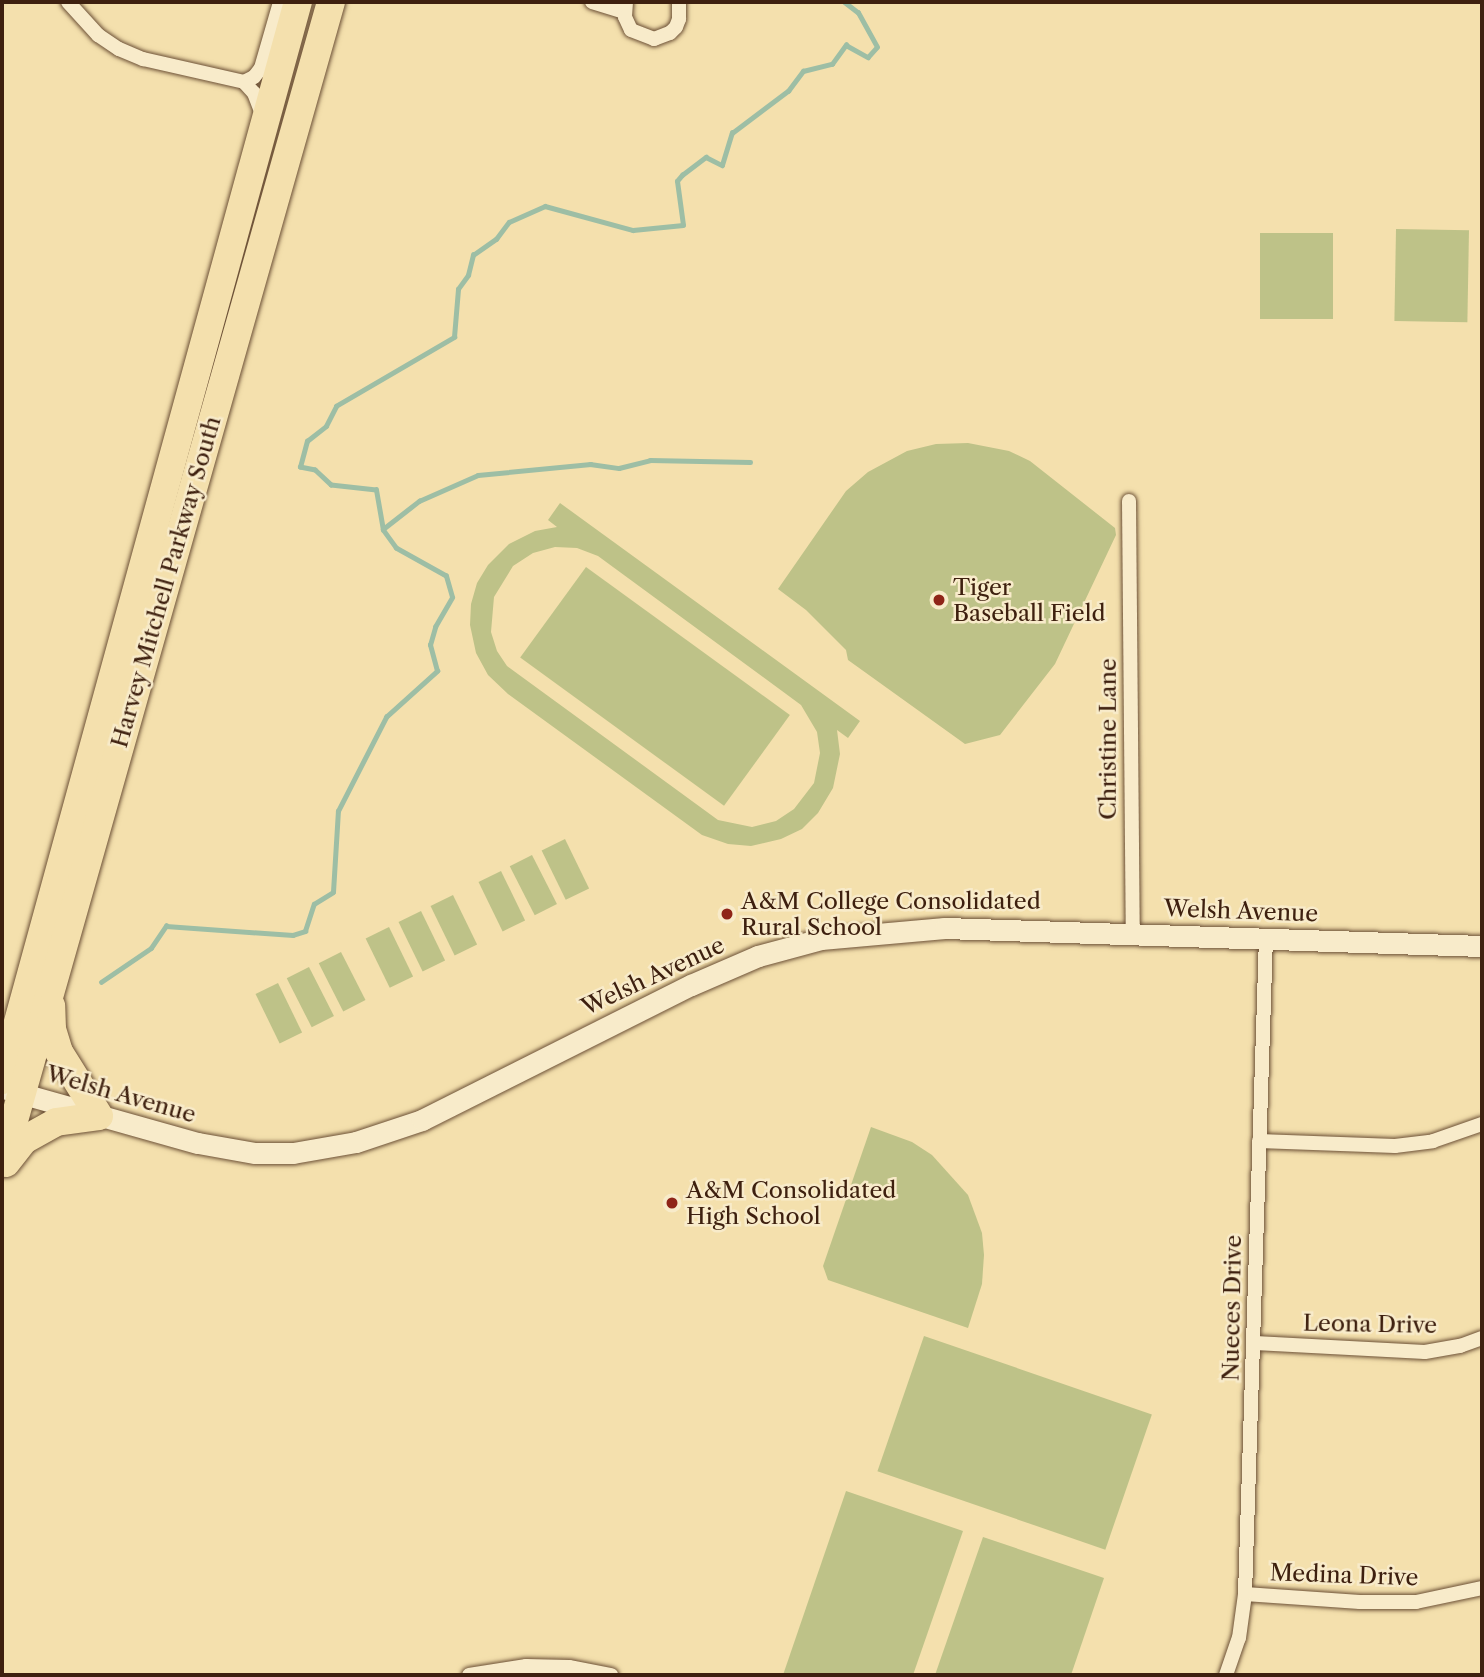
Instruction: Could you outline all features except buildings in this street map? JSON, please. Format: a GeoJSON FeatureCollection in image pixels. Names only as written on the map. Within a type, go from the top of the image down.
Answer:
{"type":"FeatureCollection","features":[{"type":"Feature","properties":{"kind":"highway","name":"Harvey Mitchell Parkway South"},"geometry":{"type":"LineString","coordinates":[[39,989],[298,2]]}},
{"type":"Feature","properties":{"kind":"highway","name":"Harvey Mitchell Parkway South"},"geometry":{"type":"LineString","coordinates":[[2,1166],[8,1087],[331,2]]}},
{"type":"Feature","properties":{"kind":"highway"},"geometry":{"type":"LineString","coordinates":[[2,1014],[39,989],[59,1052],[99,1116],[56,1122],[24,1140],[2,1166]]}},
{"type":"Feature","properties":{"kind":"main road","name":"Welsh Avenue"},"geometry":{"type":"LineString","coordinates":[[8,1087],[198,1143],[255,1153],[293,1153],[334,1147],[422,1120],[691,985],[758,956],[799,944],[856,934],[945,928],[1482,946]]}},
{"type":"Feature","properties":{"kind":"street"},"geometry":{"type":"LineString","coordinates":[[68,2],[98,35],[119,49],[143,59],[244,82],[254,93],[265,122]]}},
{"type":"Feature","properties":{"kind":"street"},"geometry":{"type":"LineString","coordinates":[[244,82],[254,77],[261,68],[280,2]]}},
{"type":"Feature","properties":{"kind":"street"},"geometry":{"type":"LineString","coordinates":[[592,2],[625,7],[631,30],[654,39],[670,33],[676,27],[679,2]]}},
{"type":"Feature","properties":{"kind":"street","name":"Christine Lane"},"geometry":{"type":"LineString","coordinates":[[1129,501],[1133,934]]}},
{"type":"Feature","properties":{"kind":"street","name":"Nueces Drive"},"geometry":{"type":"LineString","coordinates":[[1226,1675],[1239,1638],[1245,1594],[1266,938]]}},
{"type":"Feature","properties":{"kind":"street"},"geometry":{"type":"LineString","coordinates":[[1259,1141],[1395,1146],[1433,1141],[1482,1124]]}},
{"type":"Feature","properties":{"kind":"street","name":"Leona Drive"},"geometry":{"type":"LineString","coordinates":[[1255,1343],[1425,1352],[1460,1346],[1482,1338]]}},
{"type":"Feature","properties":{"kind":"street","name":"Medina Drive"},"geometry":{"type":"LineString","coordinates":[[1245,1594],[1416,1602],[1482,1588]]}},
{"type":"Feature","properties":{"kind":"street"},"geometry":{"type":"LineString","coordinates":[[469,1675],[526,1666],[569,1667],[611,1675]]}},
{"type":"Feature","properties":{"kind":"green space"},"geometry":{"type":"Polygon","coordinates":[[[1396,229],[1469,230],[1467,322],[1394,321],[1396,229]]]}},
{"type":"Feature","properties":{"kind":"green space"},"geometry":{"type":"Polygon","coordinates":[[[1260,233],[1333,233],[1333,319],[1260,319],[1260,233]]]}},
{"type":"Feature","properties":{"kind":"green space","name":"Tiger Baseball Field"},"geometry":{"type":"Polygon","coordinates":[[[968,443],[1009,451],[1030,461],[1115,528],[1116,535],[1055,664],[1000,735],[965,744],[848,660],[846,650],[806,610],[778,589],[846,491],[868,472],[907,451],[936,444],[968,443]]]}},
{"type":"Feature","properties":{"kind":"green space"},"geometry":{"type":"Polygon","coordinates":[[[560,503],[860,721],[848,738],[837,730],[840,754],[833,788],[818,813],[802,829],[781,839],[751,846],[728,844],[702,835],[508,694],[488,675],[476,653],[470,625],[471,604],[477,583],[488,565],[509,544],[535,531],[557,527],[548,520],[560,503]],[[555,547],[533,553],[513,566],[494,597],[491,632],[497,651],[507,666],[718,820],[752,827],[776,821],[794,809],[814,783],[820,753],[817,732],[801,705],[598,556],[577,548],[555,547]]]}},
{"type":"Feature","properties":{"kind":"green space"},"geometry":{"type":"Polygon","coordinates":[[[586,567],[790,715],[724,806],[520,658],[586,567]]]}},
{"type":"Feature","properties":{"kind":"green space"},"geometry":{"type":"Polygon","coordinates":[[[565,839],[589,888],[566,900],[542,850],[565,839]]]}},
{"type":"Feature","properties":{"kind":"green space"},"geometry":{"type":"Polygon","coordinates":[[[532,855],[557,904],[535,915],[510,866],[532,855]]]}},
{"type":"Feature","properties":{"kind":"green space"},"geometry":{"type":"Polygon","coordinates":[[[501,871],[525,920],[503,931],[479,882],[501,871]]]}},
{"type":"Feature","properties":{"kind":"green space"},"geometry":{"type":"Polygon","coordinates":[[[453,895],[477,944],[455,955],[431,906],[453,895]]]}},
{"type":"Feature","properties":{"kind":"green space"},"geometry":{"type":"Polygon","coordinates":[[[421,911],[445,960],[423,971],[399,922],[421,911]]]}},
{"type":"Feature","properties":{"kind":"green space"},"geometry":{"type":"Polygon","coordinates":[[[389,927],[413,976],[390,988],[366,938],[389,927]]]}},
{"type":"Feature","properties":{"kind":"green space"},"geometry":{"type":"Polygon","coordinates":[[[341,952],[366,1000],[343,1011],[319,963],[341,952]]]}},
{"type":"Feature","properties":{"kind":"green space"},"geometry":{"type":"Polygon","coordinates":[[[309,967],[334,1016],[312,1027],[287,978],[309,967]]]}},
{"type":"Feature","properties":{"kind":"green space"},"geometry":{"type":"Polygon","coordinates":[[[278,983],[302,1032],[280,1043],[256,994],[278,983]]]}},
{"type":"Feature","properties":{"kind":"green space"},"geometry":{"type":"Polygon","coordinates":[[[871,1127],[912,1142],[932,1155],[968,1195],[982,1233],[984,1255],[982,1284],[968,1328],[828,1280],[823,1266],[871,1127]]]}},
{"type":"Feature","properties":{"kind":"green space"},"geometry":{"type":"Polygon","coordinates":[[[924,1336],[1152,1414],[1105,1550],[877,1471],[924,1336]]]}},
{"type":"Feature","properties":{"kind":"green space"},"geometry":{"type":"Polygon","coordinates":[[[846,1491],[963,1531],[913,1675],[783,1675],[846,1491]]]}},
{"type":"Feature","properties":{"kind":"green space"},"geometry":{"type":"Polygon","coordinates":[[[983,1537],[1104,1578],[1071,1675],[935,1675],[983,1537]]]}},
{"type":"Feature","properties":{"kind":"waterway"},"geometry":{"type":"LineString","coordinates":[[101,982],[151,948],[166,926],[293,935],[305,931],[314,904],[333,892],[338,811],[386,717],[437,671],[430,645],[435,627],[452,597],[446,576],[396,548],[383,530],[376,490],[331,485],[315,470],[300,467],[307,441],[326,426],[336,406],[454,337],[458,289],[468,275],[473,255],[496,239],[509,222],[545,206],[633,230],[683,225],[677,181],[682,175],[706,157],[722,165],[732,133],[788,91],[803,71],[832,64],[846,45],[868,57],[877,47],[858,13],[844,2]]}},
{"type":"Feature","properties":{"kind":"waterway"},"geometry":{"type":"LineString","coordinates":[[383,529],[419,501],[478,475],[590,464],[619,468],[650,460],[750,462]]}},
{"type":"Feature","properties":{"kind":"place","name":"Tiger Baseball Field"},"geometry":{"type":"Point","coordinates":[939,600]}},
{"type":"Feature","properties":{"kind":"place","name":"A&M College Consolidated Rural School"},"geometry":{"type":"Point","coordinates":[727,914]}},
{"type":"Feature","properties":{"kind":"place","name":"A&M Consolidated High School"},"geometry":{"type":"Point","coordinates":[672,1203]}}]}
